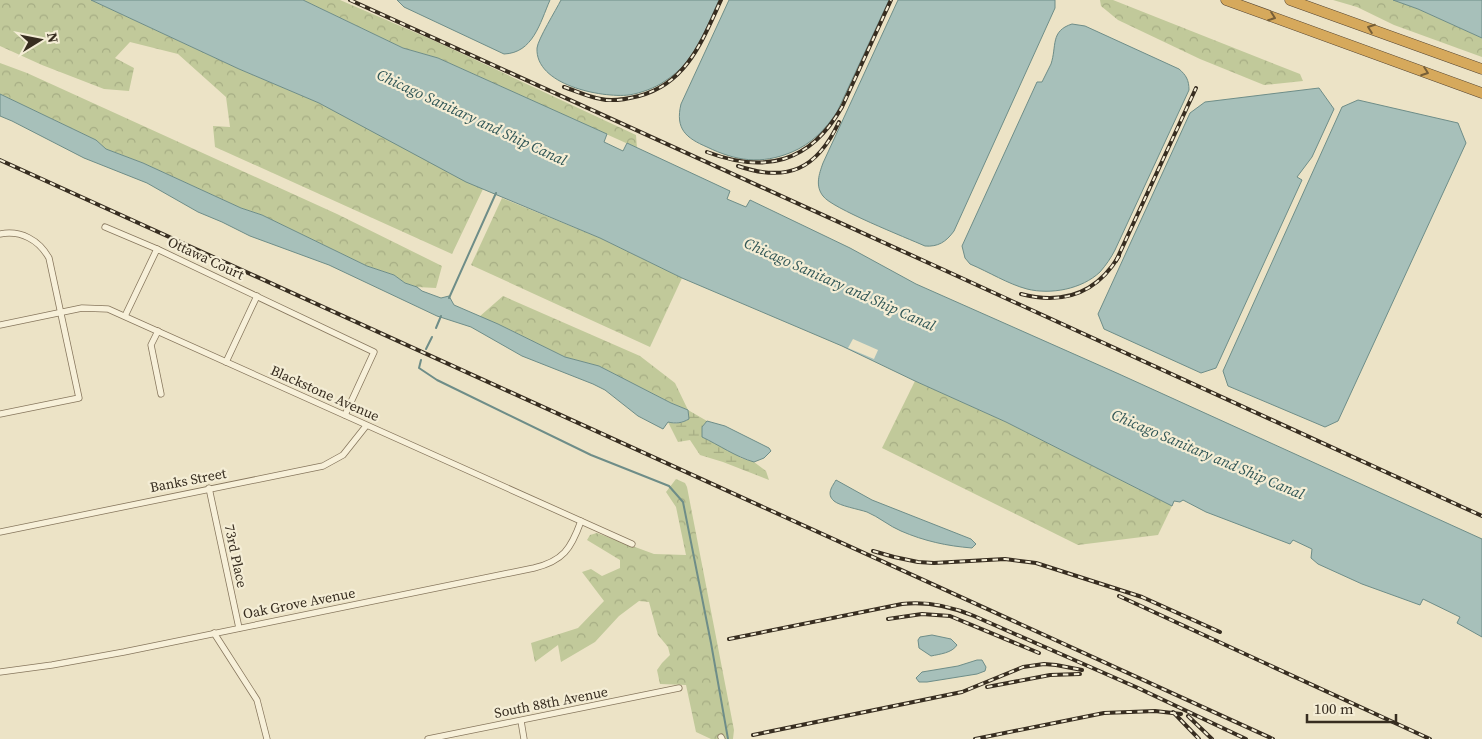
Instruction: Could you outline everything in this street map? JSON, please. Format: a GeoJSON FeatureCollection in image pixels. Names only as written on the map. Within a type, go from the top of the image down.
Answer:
{"type":"FeatureCollection","features":[{"type":"Feature","properties":{"kind":"highway"},"geometry":{"type":"LineString","coordinates":[[1226,0],[1482,92]]}},
{"type":"Feature","properties":{"kind":"highway"},"geometry":{"type":"LineString","coordinates":[[1290,0],[1482,69]]}},
{"type":"Feature","properties":{"kind":"street"},"geometry":{"type":"LineString","coordinates":[[105,227],[157,249]]}},
{"type":"Feature","properties":{"kind":"street"},"geometry":{"type":"LineString","coordinates":[[0,234],[26,236],[41,246],[51,264],[79,398],[0,414]]}},
{"type":"Feature","properties":{"kind":"street","name":"Ottawa Court"},"geometry":{"type":"LineString","coordinates":[[125,316],[157,249],[374,352],[345,415]]}},
{"type":"Feature","properties":{"kind":"street"},"geometry":{"type":"LineString","coordinates":[[226,362],[257,296]]}},
{"type":"Feature","properties":{"kind":"street","name":"Blackstone Avenue"},"geometry":{"type":"LineString","coordinates":[[0,325],[82,308],[100,307],[108,309],[632,544]]}},
{"type":"Feature","properties":{"kind":"street"},"geometry":{"type":"LineString","coordinates":[[158,331],[151,345],[161,394]]}},
{"type":"Feature","properties":{"kind":"street","name":"Banks Street"},"geometry":{"type":"LineString","coordinates":[[0,532],[323,466],[343,455],[366,426]]}},
{"type":"Feature","properties":{"kind":"street","name":"73rd Place"},"geometry":{"type":"LineString","coordinates":[[209,488],[238,628]]}},
{"type":"Feature","properties":{"kind":"street","name":"Oak Grove Avenue"},"geometry":{"type":"LineString","coordinates":[[0,672],[52,665],[540,567],[557,559],[569,548],[580,521]]}},
{"type":"Feature","properties":{"kind":"street"},"geometry":{"type":"LineString","coordinates":[[214,633],[257,700],[267,739]]}},
{"type":"Feature","properties":{"kind":"street","name":"South 88th Avenue"},"geometry":{"type":"LineString","coordinates":[[428,739],[679,688]]}},
{"type":"Feature","properties":{"kind":"street"},"geometry":{"type":"LineString","coordinates":[[521,721],[524,739]]}},
{"type":"Feature","properties":{"kind":"green space"},"geometry":{"type":"Polygon","coordinates":[[[0,0],[91,0],[239,69],[319,103],[483,189],[452,254],[215,147],[213,126],[230,127],[226,97],[178,54],[130,42],[115,58],[134,68],[129,91],[104,89],[42,65],[0,46],[0,0]]]}},
{"type":"Feature","properties":{"kind":"green space"},"geometry":{"type":"Polygon","coordinates":[[[303,0],[340,0],[435,41],[636,135],[637,148],[438,58],[403,48],[303,0]]]}},
{"type":"Feature","properties":{"kind":"green space"},"geometry":{"type":"Polygon","coordinates":[[[1100,0],[1113,0],[1300,74],[1303,81],[1264,85],[1200,59],[1118,20],[1101,6],[1100,0]]]}},
{"type":"Feature","properties":{"kind":"green space"},"geometry":{"type":"Polygon","coordinates":[[[1333,0],[1393,0],[1418,9],[1482,38],[1482,57],[1394,25],[1357,7],[1333,0]]]}},
{"type":"Feature","properties":{"kind":"green space"},"geometry":{"type":"Polygon","coordinates":[[[0,63],[27,73],[337,214],[442,266],[436,288],[417,287],[405,283],[394,275],[367,266],[262,215],[241,208],[143,163],[106,149],[96,140],[0,94],[0,63]]]}},
{"type":"Feature","properties":{"kind":"green space"},"geometry":{"type":"Polygon","coordinates":[[[502,198],[600,238],[682,278],[650,347],[471,265],[502,198]]]}},
{"type":"Feature","properties":{"kind":"green space"},"geometry":{"type":"Polygon","coordinates":[[[503,296],[640,356],[675,383],[688,410],[599,366],[565,357],[498,324],[479,317],[503,296]]]}},
{"type":"Feature","properties":{"kind":"green space"},"geometry":{"type":"Polygon","coordinates":[[[915,381],[1006,422],[1172,506],[1158,535],[1078,545],[882,448],[915,381]]]}},
{"type":"Feature","properties":{"kind":"green space"},"geometry":{"type":"Polygon","coordinates":[[[688,410],[707,421],[702,427],[702,437],[741,458],[754,462],[766,471],[769,480],[700,455],[690,440],[678,442],[668,422],[679,423],[689,419],[688,410]]]}},
{"type":"Feature","properties":{"kind":"green space"},"geometry":{"type":"Polygon","coordinates":[[[676,479],[685,483],[687,487],[734,730],[733,739],[711,739],[696,732],[686,685],[660,684],[657,670],[670,655],[668,647],[658,635],[649,602],[639,601],[619,616],[595,642],[561,662],[558,645],[535,662],[531,643],[578,628],[604,601],[582,572],[591,569],[602,576],[620,568],[620,560],[587,540],[590,535],[597,533],[654,554],[686,555],[676,507],[666,492],[676,479]]]}},
{"type":"Feature","properties":{"kind":"water","name":"Chicago Sanitary and Ship Canal"},"geometry":{"type":"Polygon","coordinates":[[[91,0],[303,0],[403,48],[438,58],[607,134],[604,142],[623,151],[627,143],[730,191],[727,199],[746,207],[750,200],[850,248],[916,284],[1482,539],[1482,637],[1457,623],[1460,617],[1423,599],[1420,605],[1362,584],[1318,564],[1311,558],[1312,549],[1293,540],[1290,544],[1206,512],[1183,500],[1180,502],[1174,501],[1172,506],[1006,422],[842,346],[682,278],[600,238],[466,182],[319,103],[239,69],[91,0]]]}},
{"type":"Feature","properties":{"kind":"water"},"geometry":{"type":"Polygon","coordinates":[[[397,0],[550,0],[539,27],[529,43],[514,52],[504,54],[404,7],[397,0]]]}},
{"type":"Feature","properties":{"kind":"water"},"geometry":{"type":"Polygon","coordinates":[[[561,0],[719,0],[698,45],[676,73],[661,84],[648,90],[629,95],[617,95],[587,91],[558,80],[539,61],[538,44],[561,0]]]}},
{"type":"Feature","properties":{"kind":"water"},"geometry":{"type":"Polygon","coordinates":[[[729,0],[889,0],[837,112],[817,136],[792,152],[770,159],[759,160],[728,156],[693,140],[684,132],[681,126],[681,104],[729,0]]]}},
{"type":"Feature","properties":{"kind":"water"},"geometry":{"type":"Polygon","coordinates":[[[898,0],[1055,0],[1055,8],[954,231],[945,241],[934,246],[925,246],[840,208],[823,196],[818,184],[823,163],[898,0]]]}},
{"type":"Feature","properties":{"kind":"water"},"geometry":{"type":"Polygon","coordinates":[[[1393,0],[1482,0],[1482,38],[1418,9],[1393,0]]]}},
{"type":"Feature","properties":{"kind":"water"},"geometry":{"type":"Polygon","coordinates":[[[1072,24],[1085,26],[1179,69],[1187,78],[1189,90],[1115,250],[1104,267],[1093,278],[1084,283],[1056,291],[1036,291],[1013,284],[970,264],[965,258],[962,246],[1037,82],[1042,82],[1051,64],[1057,35],[1065,27],[1072,24]]]}},
{"type":"Feature","properties":{"kind":"water"},"geometry":{"type":"Polygon","coordinates":[[[1319,88],[1334,109],[1312,157],[1297,177],[1302,180],[1216,368],[1201,373],[1104,329],[1098,314],[1190,113],[1205,102],[1319,88]]]}},
{"type":"Feature","properties":{"kind":"water"},"geometry":{"type":"Polygon","coordinates":[[[0,94],[96,140],[106,149],[143,163],[241,208],[262,215],[367,266],[394,275],[422,291],[441,298],[449,296],[454,305],[565,357],[599,366],[688,410],[689,419],[679,423],[668,422],[663,429],[638,416],[605,390],[522,356],[471,327],[437,316],[329,265],[250,236],[198,212],[147,183],[84,158],[0,116],[0,94]]]}},
{"type":"Feature","properties":{"kind":"water"},"geometry":{"type":"Polygon","coordinates":[[[1358,100],[1458,123],[1466,143],[1338,421],[1325,427],[1228,386],[1223,371],[1342,107],[1358,100]]]}},
{"type":"Feature","properties":{"kind":"water"},"geometry":{"type":"Polygon","coordinates":[[[707,421],[725,426],[769,448],[771,451],[764,458],[754,462],[741,457],[702,437],[702,427],[707,421]]]}},
{"type":"Feature","properties":{"kind":"water"},"geometry":{"type":"Polygon","coordinates":[[[836,480],[872,500],[971,539],[976,544],[972,548],[945,544],[910,535],[867,512],[837,503],[830,496],[836,480]]]}},
{"type":"Feature","properties":{"kind":"water"},"geometry":{"type":"Polygon","coordinates":[[[932,635],[951,639],[957,645],[955,648],[942,654],[931,656],[919,648],[918,640],[920,637],[932,635]]]}},
{"type":"Feature","properties":{"kind":"water"},"geometry":{"type":"Polygon","coordinates":[[[982,660],[986,667],[985,671],[927,682],[919,682],[916,678],[922,672],[958,666],[982,660]]]}},
{"type":"Feature","properties":{"kind":"pier"},"geometry":{"type":"Polygon","coordinates":[[[853,339],[878,350],[874,359],[848,348],[853,339]]]}},
{"type":"Feature","properties":{"kind":"waterway"},"geometry":{"type":"LineString","coordinates":[[449,298],[496,193]]}},
{"type":"Feature","properties":{"kind":"waterway"},"geometry":{"type":"LineString","coordinates":[[436,328],[441,316]]}},
{"type":"Feature","properties":{"kind":"waterway"},"geometry":{"type":"LineString","coordinates":[[426,349],[432,337]]}},
{"type":"Feature","properties":{"kind":"waterway"},"geometry":{"type":"LineString","coordinates":[[421,360],[419,368],[437,380],[591,455],[669,486],[683,502],[728,739]]}},
{"type":"Feature","properties":{"kind":"railway"},"geometry":{"type":"LineString","coordinates":[[350,0],[1482,516]]}},
{"type":"Feature","properties":{"kind":"railway"},"geometry":{"type":"LineString","coordinates":[[564,87],[591,97],[606,100],[620,100],[656,90],[681,71],[691,58],[721,0]]}},
{"type":"Feature","properties":{"kind":"railway"},"geometry":{"type":"LineString","coordinates":[[707,152],[728,159],[767,162],[784,159],[801,152],[816,141],[842,107],[891,0]]}},
{"type":"Feature","properties":{"kind":"railway"},"geometry":{"type":"LineString","coordinates":[[1116,261],[1196,88]]}},
{"type":"Feature","properties":{"kind":"railway"},"geometry":{"type":"LineString","coordinates":[[738,166],[772,173],[786,172],[799,168],[811,161],[821,151],[839,122]]}},
{"type":"Feature","properties":{"kind":"railway"},"geometry":{"type":"LineString","coordinates":[[0,160],[1273,739]]}},
{"type":"Feature","properties":{"kind":"railway"},"geometry":{"type":"LineString","coordinates":[[1021,294],[1051,298],[1077,293],[1089,288],[1100,280],[1119,256]]}},
{"type":"Feature","properties":{"kind":"railway"},"geometry":{"type":"LineString","coordinates":[[873,551],[918,562],[934,563],[1005,559],[1036,563],[1142,597],[1220,632]]}},
{"type":"Feature","properties":{"kind":"railway"},"geometry":{"type":"LineString","coordinates":[[1119,596],[1430,739]]}},
{"type":"Feature","properties":{"kind":"railway"},"geometry":{"type":"LineString","coordinates":[[729,639],[902,604],[921,603],[939,605],[974,616],[1138,688],[1246,739]]}},
{"type":"Feature","properties":{"kind":"railway"},"geometry":{"type":"LineString","coordinates":[[888,619],[922,614],[950,616],[1039,653]]}},
{"type":"Feature","properties":{"kind":"railway"},"geometry":{"type":"LineString","coordinates":[[753,735],[962,692],[1023,667],[1044,664],[1082,670]]}},
{"type":"Feature","properties":{"kind":"railway"},"geometry":{"type":"LineString","coordinates":[[987,687],[1050,675],[1080,674]]}},
{"type":"Feature","properties":{"kind":"railway"},"geometry":{"type":"LineString","coordinates":[[975,739],[1104,713],[1155,711],[1181,714]]}},
{"type":"Feature","properties":{"kind":"railway"},"geometry":{"type":"LineString","coordinates":[[1173,712],[1199,739]]}},
{"type":"Feature","properties":{"kind":"railway"},"geometry":{"type":"LineString","coordinates":[[1188,716],[1212,739]]}}]}
